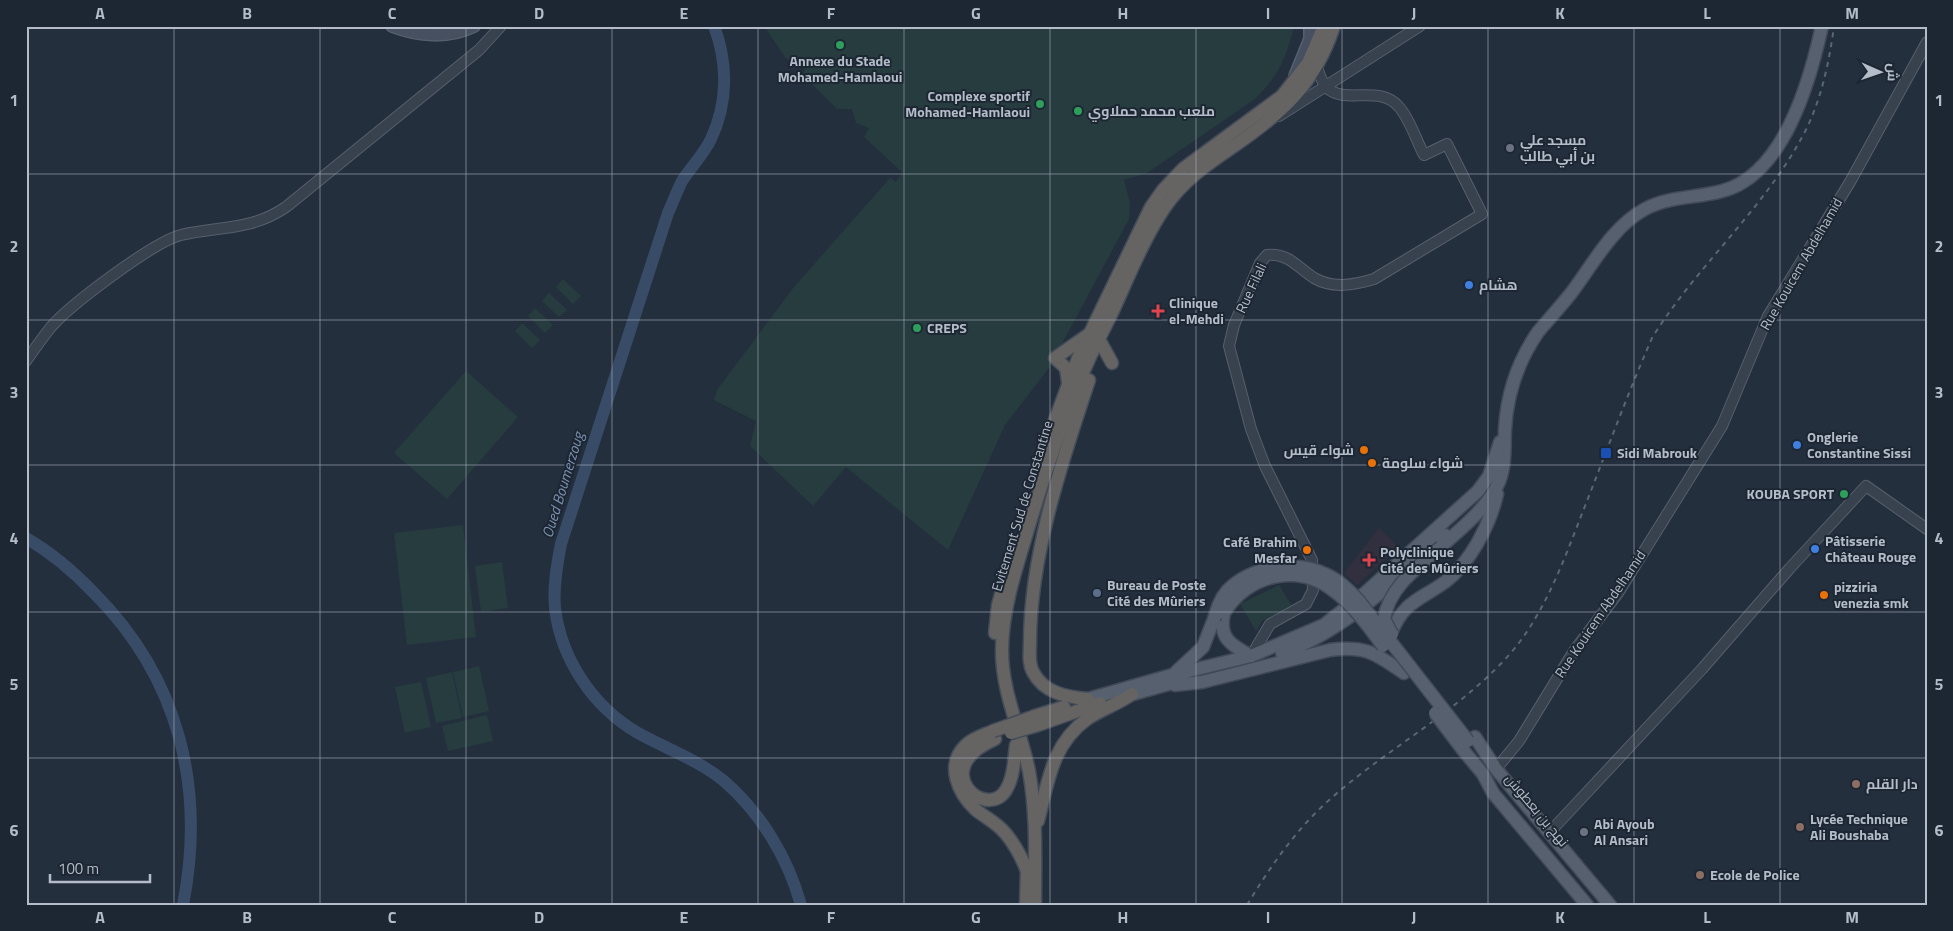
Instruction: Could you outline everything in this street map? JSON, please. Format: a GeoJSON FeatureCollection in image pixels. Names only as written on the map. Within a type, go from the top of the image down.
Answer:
{"type":"FeatureCollection","features":[{"type":"Feature","properties":{"kind":"highway","name":"Evitement Sud de Constantine"},"geometry":{"type":"LineString","coordinates":[[1026,905],[1025,796],[1016,745],[1006,713],[997,673],[995,652],[998,605],[1034,479],[1088,335],[1135,237],[1163,190],[1199,155],[1260,114],[1292,85],[1308,63],[1324,26]]}},
{"type":"Feature","properties":{"kind":"highway","name":"Evitement Sud de Constantine"},"geometry":{"type":"LineString","coordinates":[[1035,905],[1035,831],[1029,770],[1011,710],[1002,649],[1015,572],[1046,468],[1090,356],[1158,218],[1180,186],[1197,170],[1259,128],[1286,107],[1301,91],[1317,67],[1334,26]]}},
{"type":"Feature","properties":{"kind":"highway"},"geometry":{"type":"LineString","coordinates":[[1088,699],[1064,697],[1052,691],[1033,672],[1029,659],[1029,622],[1051,505],[1066,449],[1094,361],[1102,358],[1112,363],[1101,344],[1109,320]]}},
{"type":"Feature","properties":{"kind":"highway"},"geometry":{"type":"LineString","coordinates":[[1065,393],[1068,372],[1055,358],[1088,335]]}},
{"type":"Feature","properties":{"kind":"highway"},"geometry":{"type":"LineString","coordinates":[[1035,831],[1051,767],[1064,741],[1071,732],[1088,719],[1119,704],[1132,694]]}},
{"type":"Feature","properties":{"kind":"highway"},"geometry":{"type":"LineString","coordinates":[[1037,720],[1132,694]]}},
{"type":"Feature","properties":{"kind":"highway"},"geometry":{"type":"LineString","coordinates":[[1027,871],[1022,858],[1006,834],[988,816],[977,811],[962,794],[957,783],[955,768],[959,754],[972,740],[995,735],[1088,699]]}},
{"type":"Feature","properties":{"kind":"highway"},"geometry":{"type":"LineString","coordinates":[[995,735],[970,754],[964,764],[962,774],[966,785],[973,795],[981,800],[992,800],[1001,797],[1006,790],[1013,770],[1016,745]]}},
{"type":"Feature","properties":{"kind":"main road"},"geometry":{"type":"LineString","coordinates":[[392,26],[410,32],[434,35],[450,34],[474,26]]}},
{"type":"Feature","properties":{"kind":"main road"},"geometry":{"type":"LineString","coordinates":[[1292,85],[1310,38],[1310,26]]}},
{"type":"Feature","properties":{"kind":"main road"},"geometry":{"type":"LineString","coordinates":[[1132,694],[1298,647],[1341,623],[1406,570],[1480,502],[1496,478],[1512,385],[1528,347],[1620,228],[1644,210],[1668,200],[1723,191],[1744,182],[1760,170],[1773,154],[1798,105],[1809,79],[1822,26]]}},
{"type":"Feature","properties":{"kind":"main road"},"geometry":{"type":"LineString","coordinates":[[1392,633],[1402,612],[1417,599],[1446,582],[1460,568],[1476,544],[1494,506],[1503,469],[1505,428]]}},
{"type":"Feature","properties":{"kind":"main road"},"geometry":{"type":"LineString","coordinates":[[1088,699],[1172,675],[1251,656],[1324,625],[1461,508],[1478,491],[1488,476],[1505,428]]}},
{"type":"Feature","properties":{"kind":"main road"},"geometry":{"type":"LineString","coordinates":[[1483,774],[1469,743],[1386,626],[1384,619],[1390,598],[1416,568],[1485,506],[1500,480]]}},
{"type":"Feature","properties":{"kind":"main road"},"geometry":{"type":"LineString","coordinates":[[1251,656],[1230,643],[1224,634],[1219,616],[1218,605],[1226,592],[1241,580],[1265,569],[1293,566],[1310,568],[1326,574],[1343,585],[1359,601],[1482,760],[1496,770],[1522,800],[1552,842],[1603,904]]}},
{"type":"Feature","properties":{"kind":"main road"},"geometry":{"type":"LineString","coordinates":[[1172,675],[1203,647],[1219,616],[1242,590],[1270,578],[1286,575],[1304,576],[1322,582],[1346,601],[1404,673],[1469,743]]}},
{"type":"Feature","properties":{"kind":"main road"},"geometry":{"type":"LineString","coordinates":[[1162,687],[1202,682],[1330,650],[1350,647],[1378,655],[1404,673]]}},
{"type":"Feature","properties":{"kind":"main road","name":"نهج بن بعطوش"},"geometry":{"type":"LineString","coordinates":[[1483,774],[1494,782],[1603,904]]}},
{"type":"Feature","properties":{"kind":"main road","name":"نهج بن بعطوش"},"geometry":{"type":"LineString","coordinates":[[1483,774],[1493,792],[1587,905]]}},
{"type":"Feature","properties":{"kind":"main road","name":"نهج بن بعطوش"},"geometry":{"type":"LineString","coordinates":[[1522,800],[1550,833],[1603,904]]}},
{"type":"Feature","properties":{"kind":"street"},"geometry":{"type":"LineString","coordinates":[[26,361],[50,328],[76,304],[166,240],[200,232],[246,226],[273,216],[286,208],[479,50],[501,26]]}},
{"type":"Feature","properties":{"kind":"street"},"geometry":{"type":"LineString","coordinates":[[1259,128],[1415,28]]}},
{"type":"Feature","properties":{"kind":"street","name":"Rue Kouicem Abdelhamid"},"geometry":{"type":"LineString","coordinates":[[1496,770],[1519,741],[1574,650],[1618,593],[1722,426],[1768,316],[1854,174],[1927,42]]}},
{"type":"Feature","properties":{"kind":"street"},"geometry":{"type":"LineString","coordinates":[[1317,67],[1325,87]]}},
{"type":"Feature","properties":{"kind":"street","name":"Rue Filali"},"geometry":{"type":"LineString","coordinates":[[1266,631],[1270,624],[1306,604],[1313,590],[1312,560],[1281,500],[1251,429],[1229,346],[1234,325],[1260,263],[1267,255],[1276,254],[1288,257],[1314,278],[1326,283],[1356,285],[1374,279],[1482,214],[1447,144],[1424,155],[1399,107],[1388,98],[1369,94],[1335,93],[1325,87]]}},
{"type":"Feature","properties":{"kind":"street"},"geometry":{"type":"LineString","coordinates":[[1550,833],[1702,669],[1790,568],[1866,486],[1927,529]]}},
{"type":"Feature","properties":{"kind":"street"},"geometry":{"type":"LineString","coordinates":[[1251,656],[1266,631],[1272,640],[1282,644]]}},
{"type":"Feature","properties":{"kind":"shaded area","name":"Polyclinique Cité des Mûriers"},"geometry":{"type":"Polygon","coordinates":[[[1379,528],[1398,547],[1357,585],[1344,573],[1379,528]]]}},
{"type":"Feature","properties":{"kind":"green space","name":"CREPS"},"geometry":{"type":"Polygon","coordinates":[[[764,26],[1294,26],[1288,48],[1276,74],[1255,99],[1147,173],[1124,180],[1130,203],[1129,219],[1049,368],[1005,425],[948,550],[846,467],[813,506],[750,446],[756,421],[714,400],[717,390],[794,287],[890,178],[896,182],[902,172],[864,137],[869,128],[856,123],[852,109],[837,109],[803,75],[805,69],[801,63],[794,64],[785,57],[764,26]]]}},
{"type":"Feature","properties":{"kind":"green space"},"geometry":{"type":"Polygon","coordinates":[[[563,279],[581,296],[573,304],[556,287],[563,279]]]}},
{"type":"Feature","properties":{"kind":"green space"},"geometry":{"type":"Polygon","coordinates":[[[549,293],[567,310],[559,317],[542,301],[549,293]]]}},
{"type":"Feature","properties":{"kind":"green space"},"geometry":{"type":"Polygon","coordinates":[[[535,308],[553,325],[545,333],[528,316],[535,308]]]}},
{"type":"Feature","properties":{"kind":"green space"},"geometry":{"type":"Polygon","coordinates":[[[522,323],[540,340],[532,348],[515,331],[522,323]]]}},
{"type":"Feature","properties":{"kind":"green space"},"geometry":{"type":"Polygon","coordinates":[[[466,371],[518,417],[447,499],[394,453],[466,371]]]}},
{"type":"Feature","properties":{"kind":"green space"},"geometry":{"type":"Polygon","coordinates":[[[463,525],[476,637],[407,645],[394,533],[463,525]]]}},
{"type":"Feature","properties":{"kind":"green space"},"geometry":{"type":"Polygon","coordinates":[[[502,562],[508,608],[481,612],[475,566],[502,562]]]}},
{"type":"Feature","properties":{"kind":"green space"},"geometry":{"type":"Polygon","coordinates":[[[1279,585],[1292,606],[1263,620],[1256,631],[1240,604],[1279,585]]]}},
{"type":"Feature","properties":{"kind":"green space"},"geometry":{"type":"Polygon","coordinates":[[[479,666],[489,711],[463,717],[453,672],[479,666]]]}},
{"type":"Feature","properties":{"kind":"green space"},"geometry":{"type":"Polygon","coordinates":[[[452,672],[462,718],[436,723],[426,678],[452,672]]]}},
{"type":"Feature","properties":{"kind":"green space"},"geometry":{"type":"Polygon","coordinates":[[[421,682],[431,727],[405,733],[395,687],[421,682]]]}},
{"type":"Feature","properties":{"kind":"green space"},"geometry":{"type":"Polygon","coordinates":[[[487,715],[493,741],[448,751],[442,726],[487,715]]]}},
{"type":"Feature","properties":{"kind":"waterway","name":"Oued Boumerzoug"},"geometry":{"type":"LineString","coordinates":[[714,26],[719,40],[724,69],[721,111],[711,139],[682,181],[668,213],[561,544],[555,583],[555,608],[558,627],[572,663],[594,695],[607,710],[638,733],[704,767],[724,781],[750,807],[781,854],[789,870],[801,905]]}},
{"type":"Feature","properties":{"kind":"waterway","name":"Oued Boumerzoug"},"geometry":{"type":"LineString","coordinates":[[26,538],[54,556],[71,570],[123,626],[147,661],[166,698],[179,737],[187,777],[191,819],[189,861],[183,905]]}},
{"type":"Feature","properties":{"kind":"railway"},"geometry":{"type":"LineString","coordinates":[[1247,905],[1284,850],[1328,801],[1373,764],[1467,695],[1510,654],[1523,638],[1554,583],[1652,338],[1688,287],[1767,191],[1785,166],[1808,126],[1823,84],[1834,26]]}},
{"type":"Feature","properties":{"kind":"place","name":"Annexe du Stade Mohamed-Hamlaoui"},"geometry":{"type":"Point","coordinates":[840,45]}},
{"type":"Feature","properties":{"kind":"place","name":"Complexe sportif Mohamed-Hamlaoui"},"geometry":{"type":"Point","coordinates":[1040,104]}},
{"type":"Feature","properties":{"kind":"place","name":"ملعب محمد حملاوي"},"geometry":{"type":"Point","coordinates":[1078,111]}},
{"type":"Feature","properties":{"kind":"place","name":"مسجد علي بن أبي طالب"},"geometry":{"type":"Point","coordinates":[1510,148]}},
{"type":"Feature","properties":{"kind":"place","name":"هشام"},"geometry":{"type":"Point","coordinates":[1469,285]}},
{"type":"Feature","properties":{"kind":"place","name":"Clinique el-Mehdi"},"geometry":{"type":"Point","coordinates":[1158,311]}},
{"type":"Feature","properties":{"kind":"place","name":"CREPS"},"geometry":{"type":"Point","coordinates":[917,328]}},
{"type":"Feature","properties":{"kind":"place","name":"Onglerie Constantine Sissi"},"geometry":{"type":"Point","coordinates":[1797,445]}},
{"type":"Feature","properties":{"kind":"place","name":"شواء قيس"},"geometry":{"type":"Point","coordinates":[1364,450]}},
{"type":"Feature","properties":{"kind":"place","name":"Sidi Mabrouk"},"geometry":{"type":"Point","coordinates":[1606,453]}},
{"type":"Feature","properties":{"kind":"place","name":"شواء سلومة"},"geometry":{"type":"Point","coordinates":[1372,463]}},
{"type":"Feature","properties":{"kind":"place","name":"KOUBA SPORT"},"geometry":{"type":"Point","coordinates":[1844,494]}},
{"type":"Feature","properties":{"kind":"place","name":"Pâtisserie Château Rouge"},"geometry":{"type":"Point","coordinates":[1815,549]}},
{"type":"Feature","properties":{"kind":"place","name":"Café Brahim Mesfar"},"geometry":{"type":"Point","coordinates":[1307,550]}},
{"type":"Feature","properties":{"kind":"place","name":"Polyclinique Cité des Mûriers"},"geometry":{"type":"Point","coordinates":[1369,560]}},
{"type":"Feature","properties":{"kind":"place","name":"Bureau de Poste Cité des Mûriers"},"geometry":{"type":"Point","coordinates":[1097,593]}},
{"type":"Feature","properties":{"kind":"place","name":"pizziria venezia smk"},"geometry":{"type":"Point","coordinates":[1824,595]}},
{"type":"Feature","properties":{"kind":"place","name":"دار القلم"},"geometry":{"type":"Point","coordinates":[1856,784]}},
{"type":"Feature","properties":{"kind":"place","name":"Lycée Technique Ali Boushaba"},"geometry":{"type":"Point","coordinates":[1800,827]}},
{"type":"Feature","properties":{"kind":"place","name":"Abi Ayoub Al Ansari"},"geometry":{"type":"Point","coordinates":[1584,832]}},
{"type":"Feature","properties":{"kind":"place","name":"Ecole de Police"},"geometry":{"type":"Point","coordinates":[1700,875]}}]}
